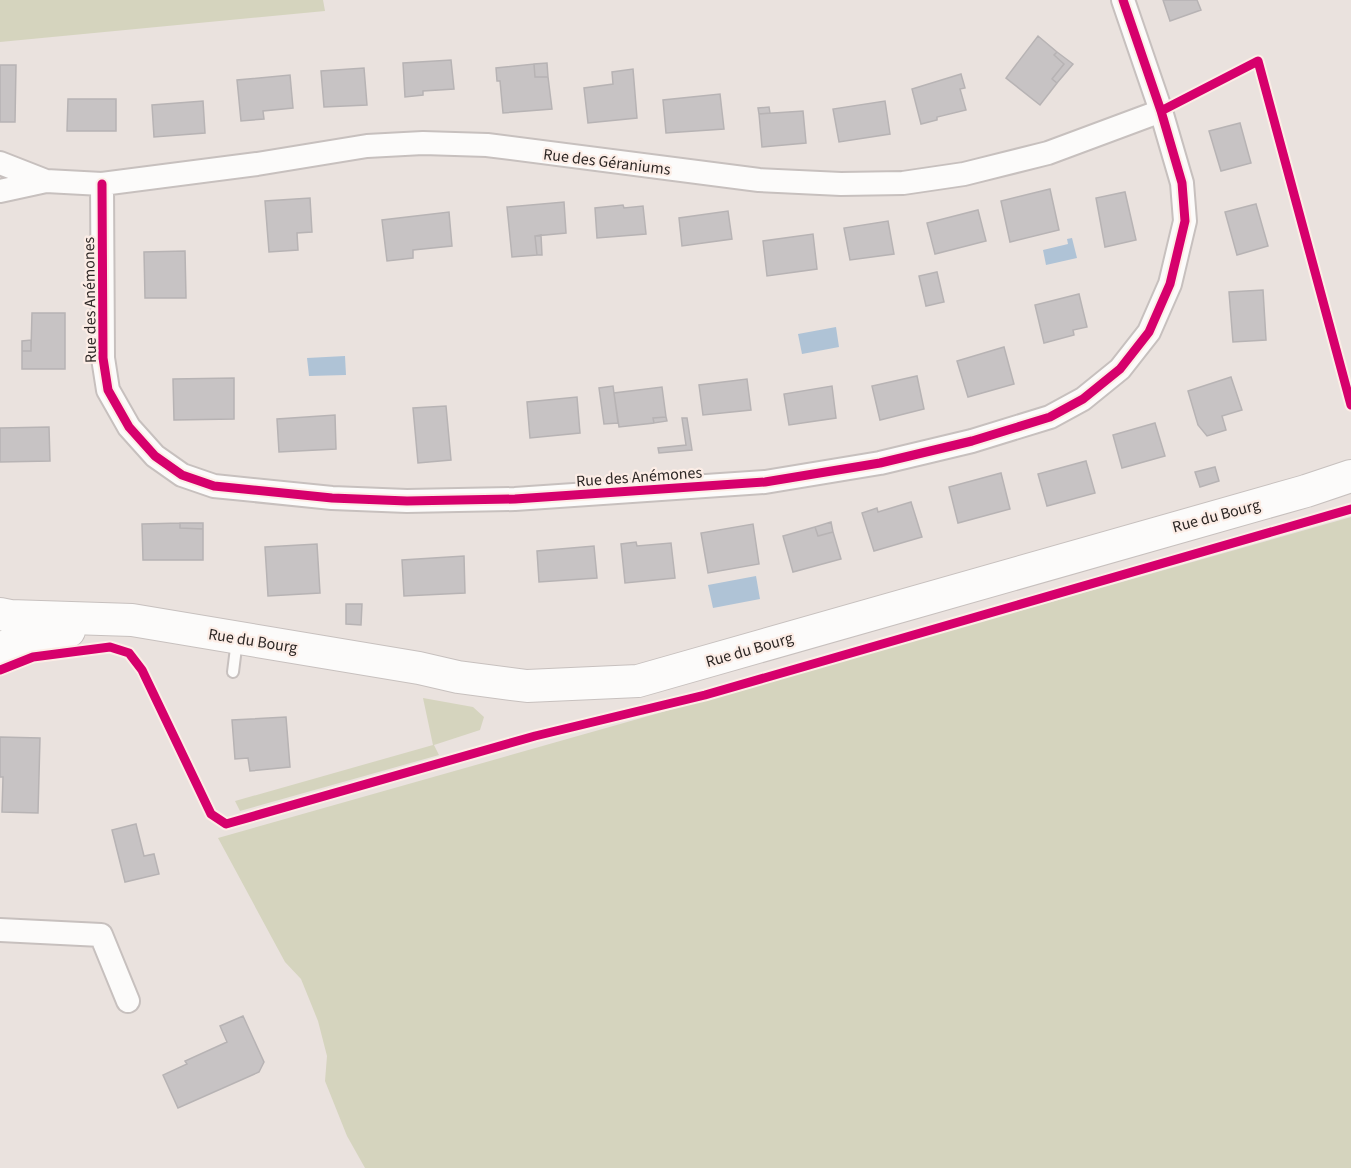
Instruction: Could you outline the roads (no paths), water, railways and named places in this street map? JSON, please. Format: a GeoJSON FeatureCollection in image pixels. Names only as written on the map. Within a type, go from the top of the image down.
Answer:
{"type":"FeatureCollection","features":[{"type":"Feature","properties":{"kind":"street","name":"Rue des Anémones"},"geometry":{"type":"LineString","coordinates":[[102,184],[103,358],[108,390],[129,428],[155,456],[182,475],[214,486],[332,498],[407,501],[515,499],[729,485],[765,482],[880,463],[972,441],[1050,417],[1083,399],[1120,369],[1149,332],[1170,284],[1185,221],[1182,183],[1161,111],[1123,0]]}},
{"type":"Feature","properties":{"kind":"street","name":"Rue des Géraniums"},"geometry":{"type":"LineString","coordinates":[[0,191],[46,181],[102,184],[257,164],[367,146],[423,143],[487,145],[759,180],[841,184],[903,183],[964,174],[1048,153],[1161,111]]}},
{"type":"Feature","properties":{"kind":"street","name":"Rue des Géraniums"},"geometry":{"type":"LineString","coordinates":[[0,163],[46,181]]}},
{"type":"Feature","properties":{"kind":"street","name":"Rue du Bourg"},"geometry":{"type":"LineString","coordinates":[[0,615],[132,620],[419,668],[458,677],[526,686],[638,681],[1306,491],[1351,476]]}},
{"type":"Feature","properties":{"kind":"street","name":"Rue du Bourg"},"geometry":{"type":"LineString","coordinates":[[0,648],[36,636],[132,620]]}},
{"type":"Feature","properties":{"kind":"street"},"geometry":{"type":"LineString","coordinates":[[0,930],[101,935],[128,1001]]}},
{"type":"Feature","properties":{"kind":"lane"},"geometry":{"type":"LineString","coordinates":[[233,672],[237,638]]}},
{"type":"Feature","properties":{"kind":"water"},"geometry":{"type":"Polygon","coordinates":[[[1072,238],[1077,258],[1046,265],[1043,250],[1068,244],[1067,239],[1072,238]]]}},
{"type":"Feature","properties":{"kind":"water"},"geometry":{"type":"Polygon","coordinates":[[[836,327],[839,347],[802,354],[798,334],[836,327]]]}},
{"type":"Feature","properties":{"kind":"water"},"geometry":{"type":"Polygon","coordinates":[[[345,356],[346,375],[309,376],[307,358],[345,356]]]}},
{"type":"Feature","properties":{"kind":"water"},"geometry":{"type":"Polygon","coordinates":[[[756,576],[760,599],[713,608],[708,585],[756,576]]]}}]}
